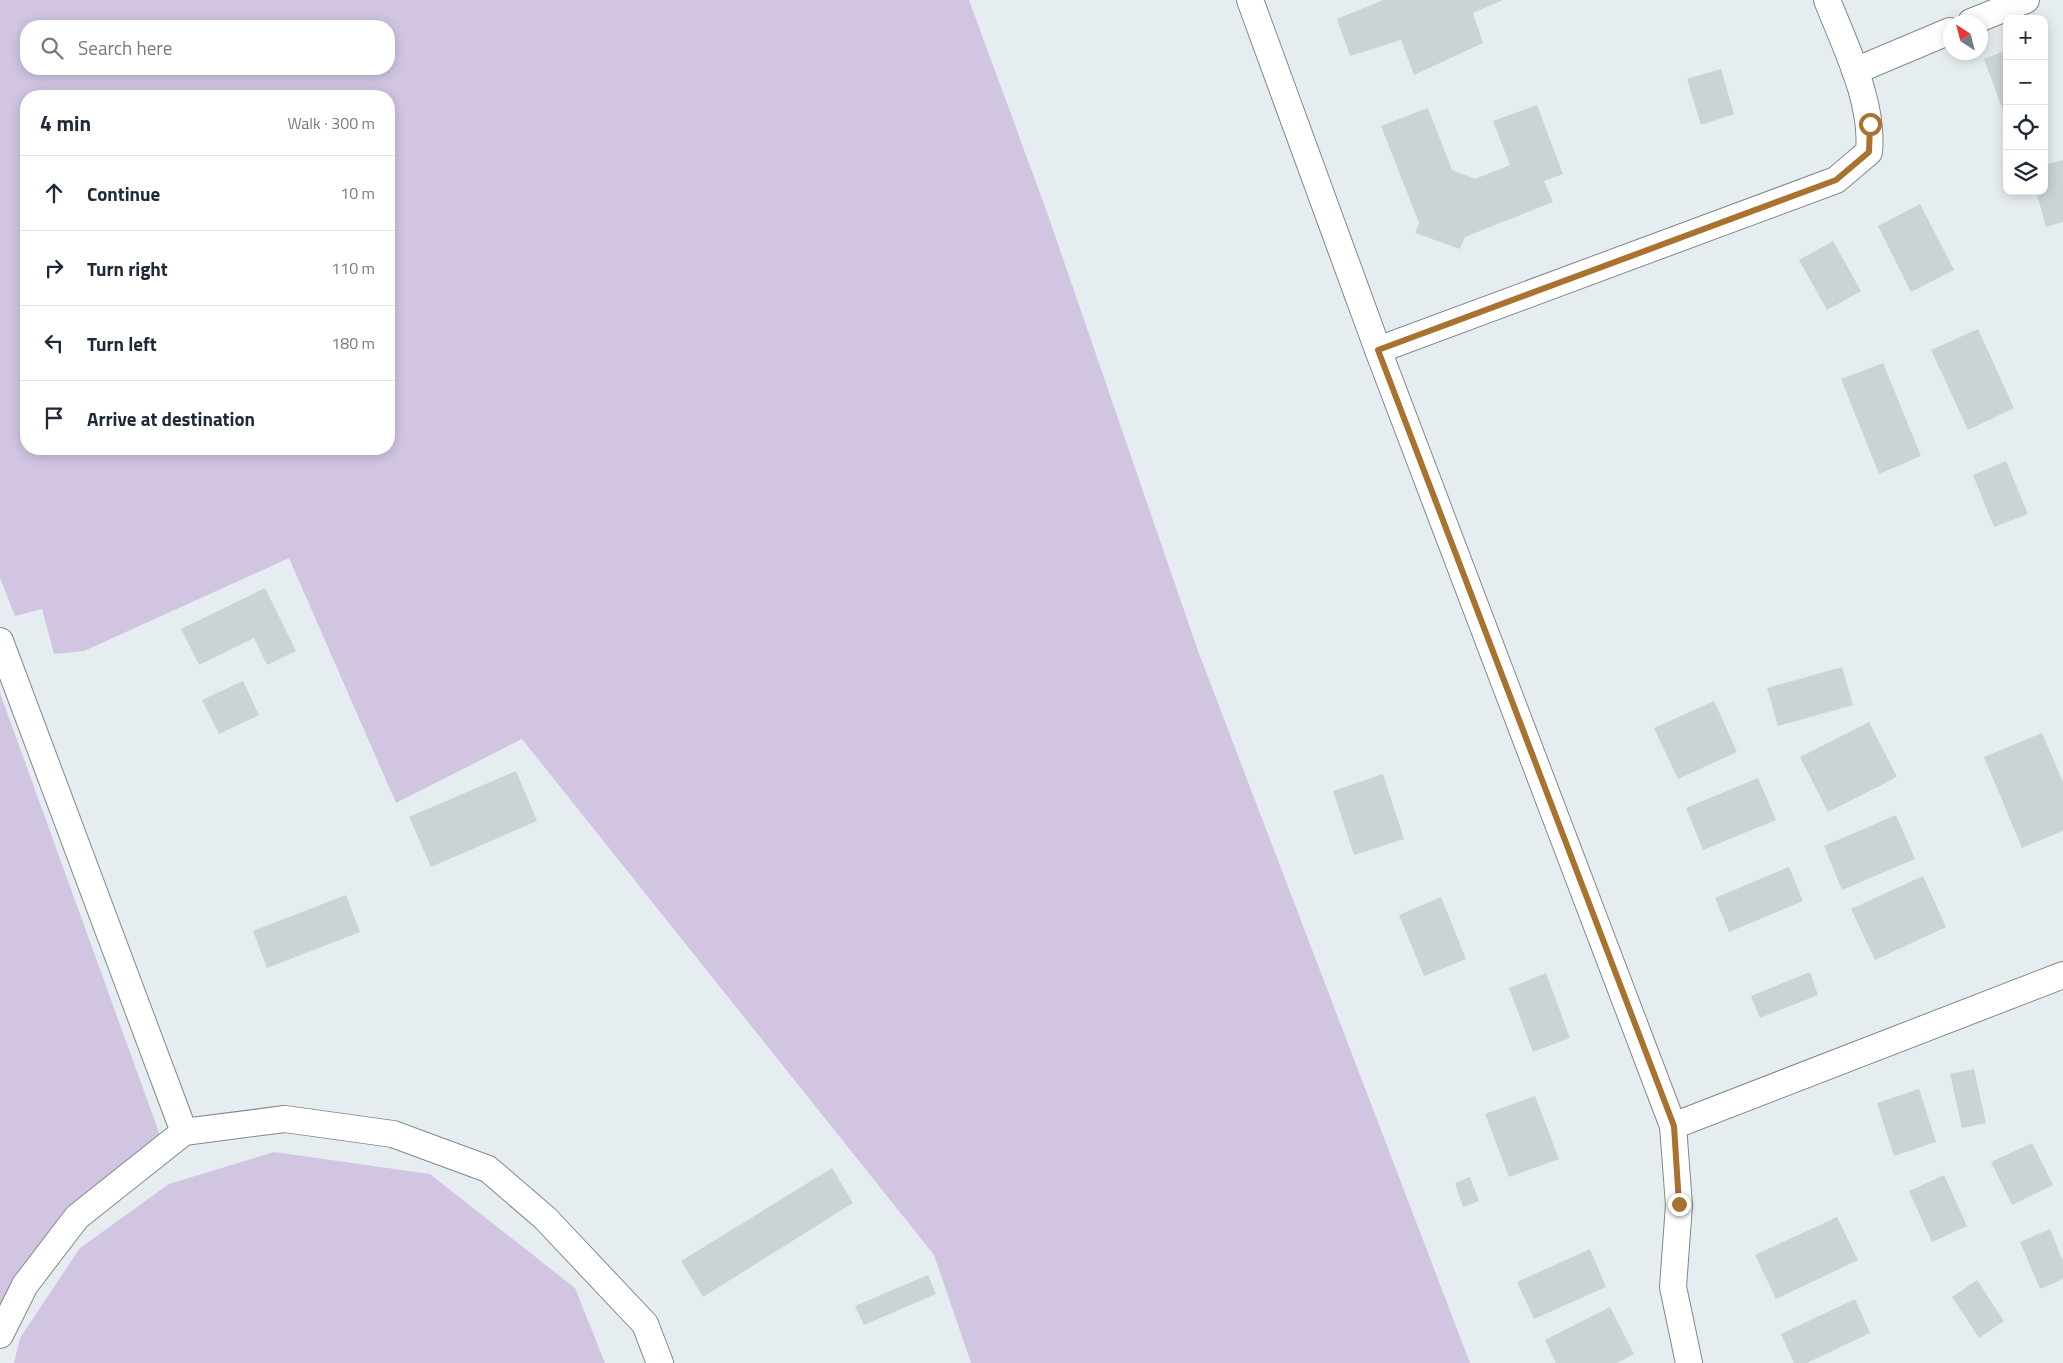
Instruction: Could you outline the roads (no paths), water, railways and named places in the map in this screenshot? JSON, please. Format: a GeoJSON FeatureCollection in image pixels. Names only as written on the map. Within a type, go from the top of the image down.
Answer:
{"type":"FeatureCollection","features":[{"type":"Feature","properties":{"kind":"street"},"geometry":{"type":"LineString","coordinates":[[1250,0],[1378,350],[1674,1126],[1679,1204],[1673,1287],[1689,1363]]}},
{"type":"Feature","properties":{"kind":"street"},"geometry":{"type":"LineString","coordinates":[[1378,350],[1836,180],[1869,152],[1870,124],[1854,71],[1827,0]]}},
{"type":"Feature","properties":{"kind":"street"},"geometry":{"type":"LineString","coordinates":[[1988,15],[2026,0]]}},
{"type":"Feature","properties":{"kind":"street"},"geometry":{"type":"LineString","coordinates":[[1854,71],[1943,34]]}},
{"type":"Feature","properties":{"kind":"street"},"geometry":{"type":"LineString","coordinates":[[0,641],[184,1132]]}},
{"type":"Feature","properties":{"kind":"street"},"geometry":{"type":"LineString","coordinates":[[1674,1126],[2063,976]]}},
{"type":"Feature","properties":{"kind":"street"},"geometry":{"type":"LineString","coordinates":[[0,1334],[25,1285],[77,1217],[184,1132],[284,1118],[393,1134],[488,1169],[545,1218],[645,1324],[660,1363]]}}]}
